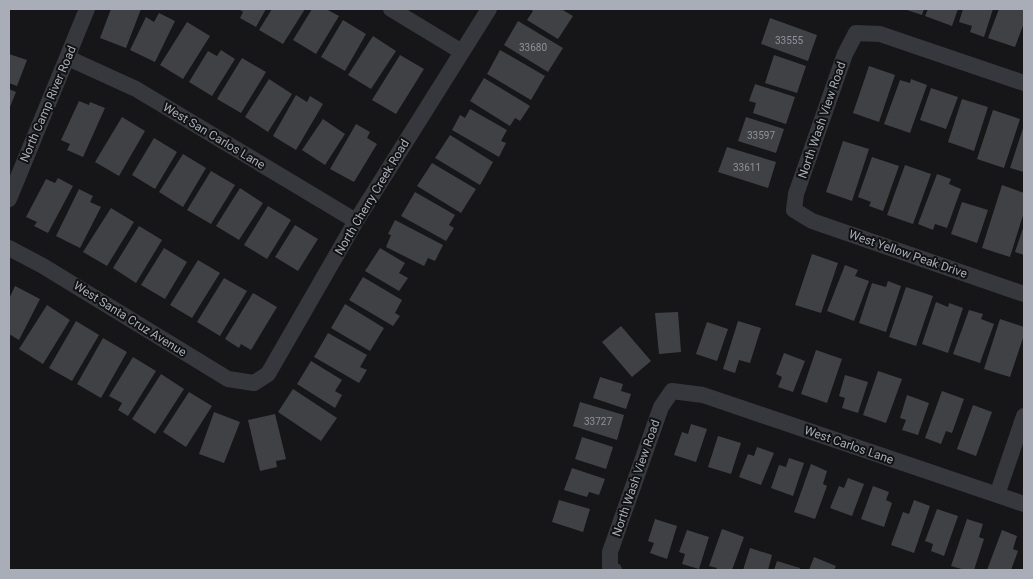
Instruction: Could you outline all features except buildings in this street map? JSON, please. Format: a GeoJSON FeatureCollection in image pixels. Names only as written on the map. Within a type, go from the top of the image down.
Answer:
{"type":"FeatureCollection","features":[{"type":"Feature","properties":{"kind":"street","name":"North Camp River Road"},"geometry":{"type":"LineString","coordinates":[[9,198],[87,9]]}},
{"type":"Feature","properties":{"kind":"street"},"geometry":{"type":"LineString","coordinates":[[391,9],[462,52]]}},
{"type":"Feature","properties":{"kind":"street","name":"North Cherry Creek Road"},"geometry":{"type":"LineString","coordinates":[[254,383],[268,374],[356,221],[489,9]]}},
{"type":"Feature","properties":{"kind":"street","name":"North Wash View Road"},"geometry":{"type":"LineString","coordinates":[[794,210],[796,194],[845,54],[856,33],[880,34],[1024,83]]}},
{"type":"Feature","properties":{"kind":"street","name":"West San Carlos Lane"},"geometry":{"type":"LineString","coordinates":[[68,58],[136,89],[356,221]]}},
{"type":"Feature","properties":{"kind":"street","name":"West Yellow Peak Drive"},"geometry":{"type":"LineString","coordinates":[[794,210],[812,221],[1024,294]]}},
{"type":"Feature","properties":{"kind":"street","name":"West Santa Cruz Avenue"},"geometry":{"type":"LineString","coordinates":[[9,248],[43,266],[228,379],[254,383]]}},
{"type":"Feature","properties":{"kind":"street","name":"North Wash View Road"},"geometry":{"type":"LineString","coordinates":[[612,569],[610,552],[661,407],[672,391]]}},
{"type":"Feature","properties":{"kind":"street","name":"West Carlos Lane"},"geometry":{"type":"LineString","coordinates":[[672,391],[703,395],[1024,504]]}},
{"type":"Feature","properties":{"kind":"street"},"geometry":{"type":"LineString","coordinates":[[997,495],[1024,416]]}}]}
